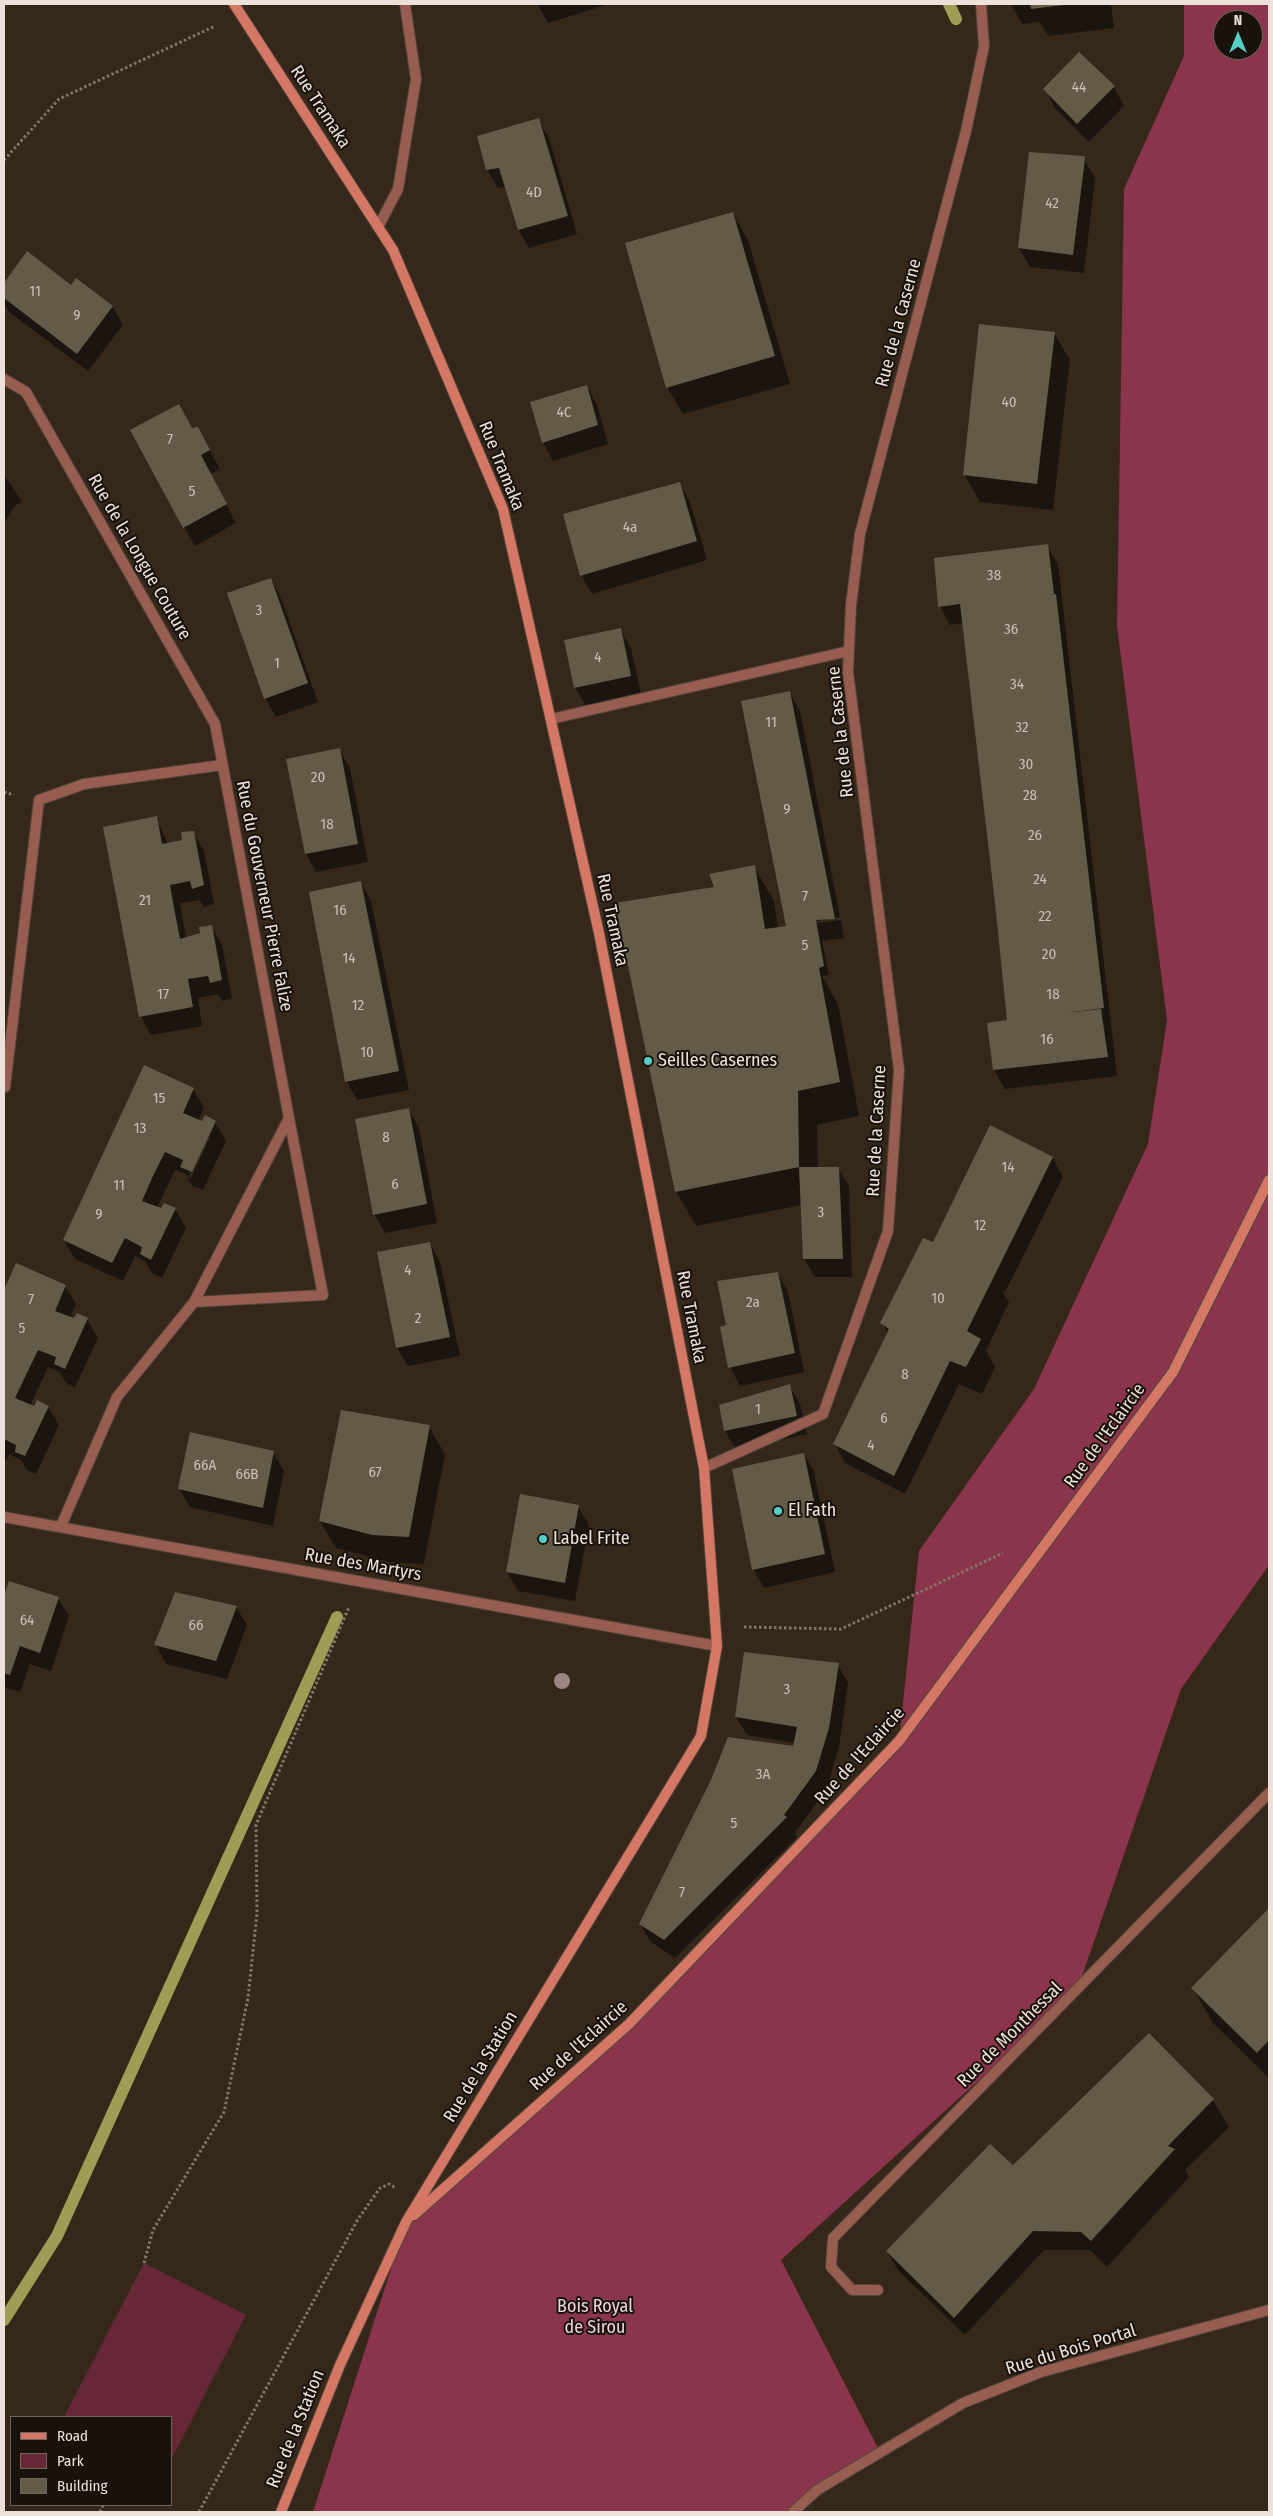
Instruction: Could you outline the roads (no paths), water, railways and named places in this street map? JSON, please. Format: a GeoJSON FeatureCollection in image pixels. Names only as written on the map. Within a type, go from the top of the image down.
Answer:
{"type":"FeatureCollection","features":[{"type":"Feature","properties":{"kind":"main road","name":"Rue Tramaka"},"geometry":{"type":"LineString","coordinates":[[234,4],[393,250],[503,510],[599,933],[704,1468],[717,1646]]}},
{"type":"Feature","properties":{"kind":"main road","name":"Rue de l'Eclaircie"},"geometry":{"type":"LineString","coordinates":[[406,2222],[630,2024],[899,1742],[1173,1372],[1269,1180]]}},
{"type":"Feature","properties":{"kind":"main road","name":"Rue de la Station"},"geometry":{"type":"LineString","coordinates":[[281,2512],[340,2365],[406,2222],[701,1736],[717,1646]]}},
{"type":"Feature","properties":{"kind":"street"},"geometry":{"type":"LineString","coordinates":[[378,227],[398,189],[416,79],[405,4]]}},
{"type":"Feature","properties":{"kind":"street","name":"Rue de la Caserne"},"geometry":{"type":"LineString","coordinates":[[704,1468],[823,1414],[888,1230],[899,1070],[848,672],[850,605],[860,534],[966,132],[984,46],[981,4]]}},
{"type":"Feature","properties":{"kind":"street","name":"Rue de la Longue Couture"},"geometry":{"type":"LineString","coordinates":[[4,379],[26,392],[215,724],[222,765]]}},
{"type":"Feature","properties":{"kind":"street","name":"Rue de la Caserne"},"geometry":{"type":"LineString","coordinates":[[551,719],[849,652]]}},
{"type":"Feature","properties":{"kind":"street","name":"Rue du Gouverneur Pierre Falize"},"geometry":{"type":"LineString","coordinates":[[5,1087],[39,800],[84,784],[222,765],[323,1295],[194,1302]]}},
{"type":"Feature","properties":{"kind":"street"},"geometry":{"type":"LineString","coordinates":[[61,1526],[117,1397],[194,1302],[289,1118]]}},
{"type":"Feature","properties":{"kind":"street","name":"Rue des Martyrs"},"geometry":{"type":"LineString","coordinates":[[4,1517],[717,1646]]}},
{"type":"Feature","properties":{"kind":"street","name":"Rue de Monthessal"},"geometry":{"type":"LineString","coordinates":[[878,2290],[852,2290],[832,2267],[833,2238],[1269,1793]]}},
{"type":"Feature","properties":{"kind":"street","name":"Rue du Bois Portal"},"geometry":{"type":"LineString","coordinates":[[793,2512],[817,2490],[963,2403],[1041,2372],[1269,2310]]}},
{"type":"Feature","properties":{"kind":"waterway"},"geometry":{"type":"LineString","coordinates":[[949,4],[956,19]]}},
{"type":"Feature","properties":{"kind":"waterway"},"geometry":{"type":"LineString","coordinates":[[4,2320],[57,2236],[337,1617]]}},
{"type":"Feature","properties":{"kind":"place","name":"Seilles Casernes"},"geometry":{"type":"Point","coordinates":[648,1061]}},
{"type":"Feature","properties":{"kind":"place","name":"El Fath"},"geometry":{"type":"Point","coordinates":[778,1511]}},
{"type":"Feature","properties":{"kind":"place","name":"Label Frite"},"geometry":{"type":"Point","coordinates":[543,1539]}},
{"type":"Feature","properties":{"kind":"park label","name":"Bois Royal de Sirou"},"geometry":{"type":"Point","coordinates":[595,2317]}}]}
